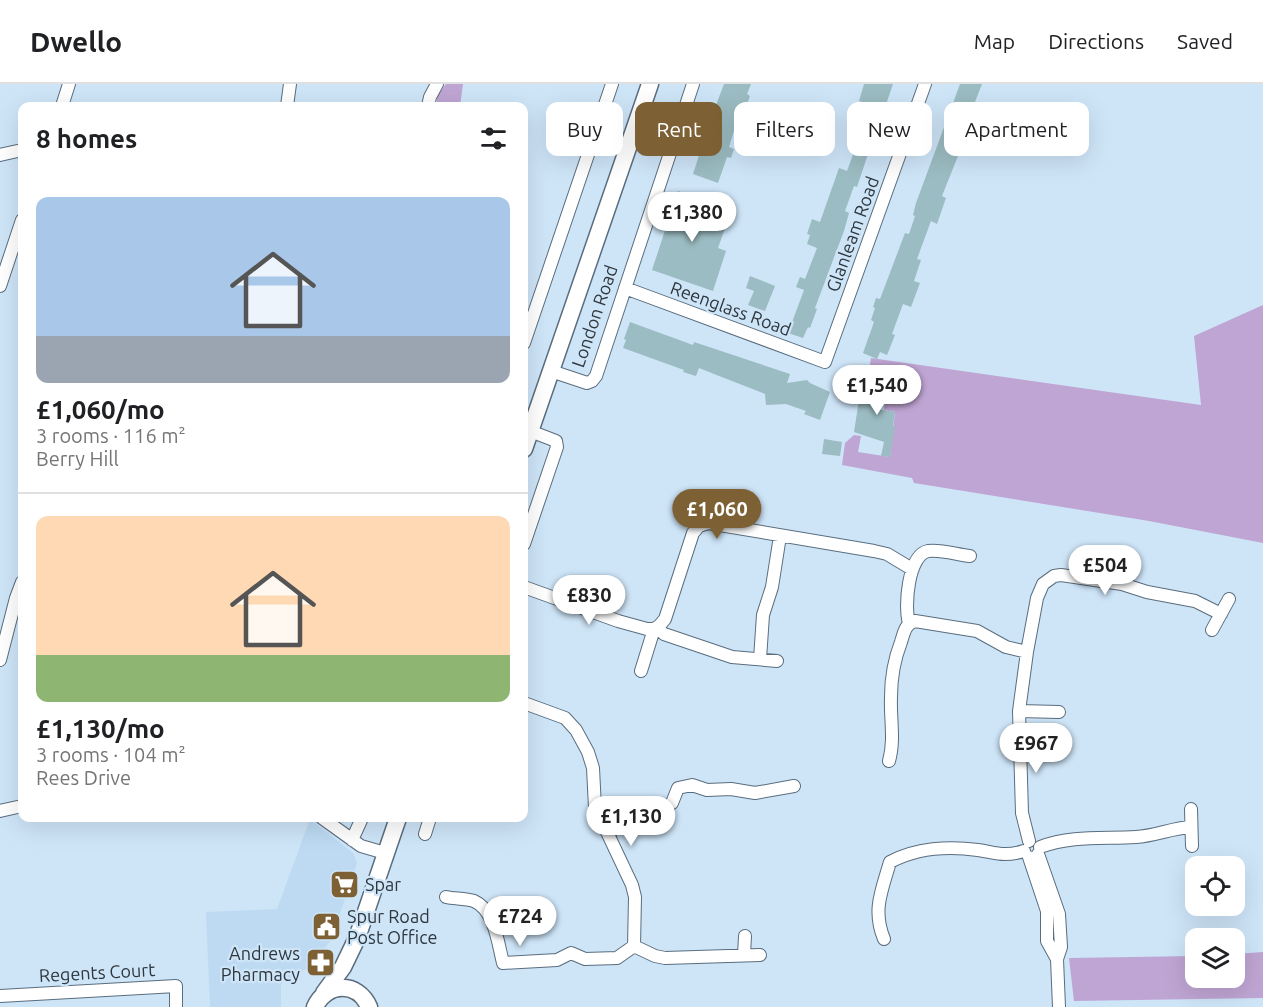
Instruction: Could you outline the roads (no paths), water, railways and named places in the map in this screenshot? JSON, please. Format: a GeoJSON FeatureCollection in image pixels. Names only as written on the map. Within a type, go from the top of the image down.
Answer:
{"type":"FeatureCollection","features":[{"type":"Feature","properties":{"kind":"main road","name":"London Road"},"geometry":{"type":"LineString","coordinates":[[528,437],[650,84]]}},
{"type":"Feature","properties":{"kind":"main road"},"geometry":{"type":"LineString","coordinates":[[318,1002],[343,967],[357,938],[397,822]]}},
{"type":"Feature","properties":{"kind":"main road"},"geometry":{"type":"LineString","coordinates":[[357,938],[355,969],[365,1001]]}},
{"type":"Feature","properties":{"kind":"main road"},"geometry":{"type":"LineString","coordinates":[[318,1002],[336,987],[346,987],[365,1001]]}},
{"type":"Feature","properties":{"kind":"street"},"geometry":{"type":"LineString","coordinates":[[63,102],[69,84]]}},
{"type":"Feature","properties":{"kind":"street"},"geometry":{"type":"LineString","coordinates":[[288,102],[290,84]]}},
{"type":"Feature","properties":{"kind":"street"},"geometry":{"type":"LineString","coordinates":[[428,102],[437,84]]}},
{"type":"Feature","properties":{"kind":"street"},"geometry":{"type":"LineString","coordinates":[[528,331],[612,84]]}},
{"type":"Feature","properties":{"kind":"street","name":"London Road"},"geometry":{"type":"LineString","coordinates":[[550,371],[587,383],[596,376],[693,84]]}},
{"type":"Feature","properties":{"kind":"street","name":"Glanleam Road"},"geometry":{"type":"LineString","coordinates":[[825,362],[925,84]]}},
{"type":"Feature","properties":{"kind":"street"},"geometry":{"type":"LineString","coordinates":[[0,155],[18,151]]}},
{"type":"Feature","properties":{"kind":"street"},"geometry":{"type":"LineString","coordinates":[[0,286],[18,232]]}},
{"type":"Feature","properties":{"kind":"street","name":"Reenglass Road"},"geometry":{"type":"LineString","coordinates":[[625,288],[825,362]]}},
{"type":"Feature","properties":{"kind":"street"},"geometry":{"type":"LineString","coordinates":[[528,532],[557,447],[556,441],[530,431]]}},
{"type":"Feature","properties":{"kind":"street"},"geometry":{"type":"LineString","coordinates":[[641,671],[655,628],[664,619],[693,533],[699,526],[708,523],[887,554],[912,569]]}},
{"type":"Feature","properties":{"kind":"street"},"geometry":{"type":"LineString","coordinates":[[760,659],[763,615],[772,586],[780,536]]}},
{"type":"Feature","properties":{"kind":"street"},"geometry":{"type":"LineString","coordinates":[[909,623],[906,607],[912,569],[920,555],[930,550],[970,556]]}},
{"type":"Feature","properties":{"kind":"street"},"geometry":{"type":"LineString","coordinates":[[1059,1007],[1056,959],[1061,947],[1059,914],[1032,850],[1022,813],[1019,711],[1027,652],[1040,590],[1043,584],[1054,576],[1061,575],[1122,584],[1157,594],[1195,601],[1221,614]]}},
{"type":"Feature","properties":{"kind":"street"},"geometry":{"type":"LineString","coordinates":[[528,588],[618,621],[647,629],[655,628],[664,634],[732,657],[777,661]]}},
{"type":"Feature","properties":{"kind":"street"},"geometry":{"type":"LineString","coordinates":[[1212,630],[1229,599]]}},
{"type":"Feature","properties":{"kind":"street"},"geometry":{"type":"LineString","coordinates":[[0,660],[18,601]]}},
{"type":"Feature","properties":{"kind":"street"},"geometry":{"type":"LineString","coordinates":[[889,761],[892,750],[891,697],[894,662],[904,630],[909,623],[915,621],[977,631],[1006,646],[1027,652]]}},
{"type":"Feature","properties":{"kind":"street"},"geometry":{"type":"LineString","coordinates":[[528,704],[565,718],[576,730],[590,760],[595,781],[595,808],[632,885],[635,897],[634,946]]}},
{"type":"Feature","properties":{"kind":"street"},"geometry":{"type":"LineString","coordinates":[[1019,711],[1059,712]]}},
{"type":"Feature","properties":{"kind":"street"},"geometry":{"type":"LineString","coordinates":[[607,832],[664,808],[672,802],[678,788],[682,786],[692,785],[707,790],[731,789],[755,793],[794,786]]}},
{"type":"Feature","properties":{"kind":"street"},"geometry":{"type":"LineString","coordinates":[[0,811],[18,807]]}},
{"type":"Feature","properties":{"kind":"street"},"geometry":{"type":"LineString","coordinates":[[1191,809],[1192,846]]}},
{"type":"Feature","properties":{"kind":"street"},"geometry":{"type":"LineString","coordinates":[[327,822],[361,846],[385,853]]}},
{"type":"Feature","properties":{"kind":"street"},"geometry":{"type":"LineString","coordinates":[[352,840],[360,822]]}},
{"type":"Feature","properties":{"kind":"street"},"geometry":{"type":"LineString","coordinates":[[425,834],[426,822]]}},
{"type":"Feature","properties":{"kind":"street"},"geometry":{"type":"LineString","coordinates":[[884,939],[880,930],[878,902],[890,862],[900,857],[937,849],[957,848],[1011,855],[1054,842],[1094,837],[1146,836],[1191,826]]}},
{"type":"Feature","properties":{"kind":"street"},"geometry":{"type":"LineString","coordinates":[[446,897],[472,900],[483,908],[495,931],[503,963],[557,960],[571,953],[585,959],[617,958],[634,946]]}},
{"type":"Feature","properties":{"kind":"street"},"geometry":{"type":"LineString","coordinates":[[744,955],[745,936]]}},
{"type":"Feature","properties":{"kind":"street"},"geometry":{"type":"LineString","coordinates":[[634,946],[665,958],[760,955]]}},
{"type":"Feature","properties":{"kind":"street","name":"Regents Court"},"geometry":{"type":"LineString","coordinates":[[0,996],[176,986],[176,1007]]}},
{"type":"Feature","properties":{"kind":"place","name":"Spar"},"geometry":{"type":"Point","coordinates":[344,884]}},
{"type":"Feature","properties":{"kind":"place","name":"Spur Road Post Office"},"geometry":{"type":"Point","coordinates":[326,926]}},
{"type":"Feature","properties":{"kind":"place","name":"Andrews Pharmacy"},"geometry":{"type":"Point","coordinates":[321,963]}}]}
